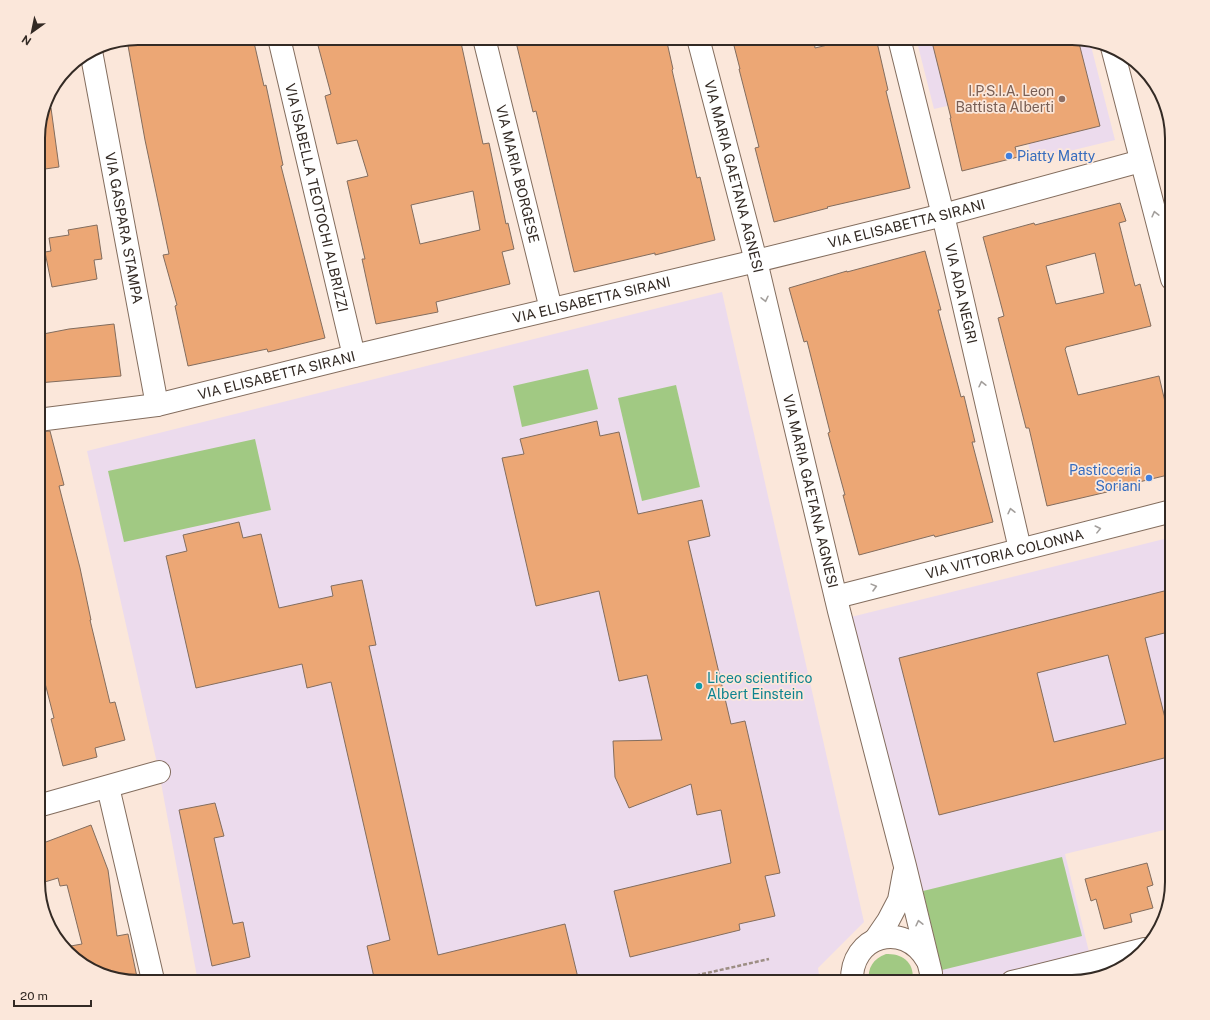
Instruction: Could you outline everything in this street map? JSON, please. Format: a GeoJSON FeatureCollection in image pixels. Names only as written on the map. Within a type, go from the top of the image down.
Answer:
{"type":"FeatureCollection","features":[{"type":"Feature","properties":{"kind":"street","name":"VIA ISABELLA TEOTOCHI ALBRIZZI"},"geometry":{"type":"LineString","coordinates":[[281,45],[354,356]]}},
{"type":"Feature","properties":{"kind":"street","name":"VIA MARIA BORGESE"},"geometry":{"type":"LineString","coordinates":[[486,45],[551,309]]}},
{"type":"Feature","properties":{"kind":"street","name":"VIA MARIA GAETANA AGNESI"},"geometry":{"type":"LineString","coordinates":[[700,45],[756,261],[836,597],[905,866],[899,900],[888,921],[875,940],[863,948],[856,959],[852,975]]}},
{"type":"Feature","properties":{"kind":"street","name":"VIA ADA NEGRI"},"geometry":{"type":"LineString","coordinates":[[901,45],[943,215],[1020,549]]}},
{"type":"Feature","properties":{"kind":"street"},"geometry":{"type":"LineString","coordinates":[[1114,55],[1165,252]]}},
{"type":"Feature","properties":{"kind":"street","name":"VIA GASPARA STAMPA"},"geometry":{"type":"LineString","coordinates":[[92,58],[157,406]]}},
{"type":"Feature","properties":{"kind":"street","name":"VIA ELISABETTA SIRANI"},"geometry":{"type":"LineString","coordinates":[[45,419],[157,406],[354,356],[756,261],[943,215],[1141,161]]}},
{"type":"Feature","properties":{"kind":"street","name":"VIA VITTORIA COLONNA"},"geometry":{"type":"LineString","coordinates":[[836,597],[1165,513]]}},
{"type":"Feature","properties":{"kind":"street"},"geometry":{"type":"LineString","coordinates":[[45,804],[159,772]]}},
{"type":"Feature","properties":{"kind":"street"},"geometry":{"type":"LineString","coordinates":[[108,786],[151,975]]}},
{"type":"Feature","properties":{"kind":"street"},"geometry":{"type":"LineString","coordinates":[[905,866],[929,972]]}},
{"type":"Feature","properties":{"kind":"street"},"geometry":{"type":"LineString","coordinates":[[875,940],[888,936],[902,938],[913,943],[922,951],[929,972]]}},
{"type":"Feature","properties":{"kind":"street"},"geometry":{"type":"LineString","coordinates":[[1040,975],[1133,952]]}},
{"type":"Feature","properties":{"kind":"path"},"geometry":{"type":"LineString","coordinates":[[698,975],[769,959]]}},
{"type":"Feature","properties":{"kind":"shaded area","name":"I.P.S.I.A. Leon Battista Alberti"},"geometry":{"type":"Polygon","coordinates":[[[918,45],[1078,45],[1090,47],[1091,47],[1115,140],[1032,160],[1016,90],[934,109],[918,45]]]}},
{"type":"Feature","properties":{"kind":"shaded area"},"geometry":{"type":"Polygon","coordinates":[[[722,292],[864,922],[818,968],[819,975],[197,975],[159,772],[87,451],[722,292]]]}},
{"type":"Feature","properties":{"kind":"shaded area"},"geometry":{"type":"Polygon","coordinates":[[[1165,539],[1165,830],[1065,854],[1090,956],[1005,975],[940,975],[938,973],[851,617],[1165,539]]]}},
{"type":"Feature","properties":{"kind":"green space"},"geometry":{"type":"Polygon","coordinates":[[[588,369],[598,409],[522,427],[513,386],[588,369]]]}},
{"type":"Feature","properties":{"kind":"green space"},"geometry":{"type":"Polygon","coordinates":[[[676,385],[700,487],[642,501],[618,398],[676,385]]]}},
{"type":"Feature","properties":{"kind":"green space"},"geometry":{"type":"Polygon","coordinates":[[[255,439],[271,510],[124,542],[108,471],[255,439]]]}},
{"type":"Feature","properties":{"kind":"green space"},"geometry":{"type":"Polygon","coordinates":[[[1062,857],[1082,936],[942,970],[923,891],[1062,857]]]}},
{"type":"Feature","properties":{"kind":"green space"},"geometry":{"type":"Polygon","coordinates":[[[886,954],[898,955],[910,965],[913,975],[869,975],[870,968],[874,961],[886,954]]]}},
{"type":"Feature","properties":{"kind":"building"},"geometry":{"type":"Polygon","coordinates":[[[255,45],[264,86],[266,85],[283,165],[281,166],[325,338],[268,352],[267,349],[188,366],[175,306],[177,305],[163,255],[169,254],[145,140],[128,46],[255,45]]]}},
{"type":"Feature","properties":{"kind":"building"},"geometry":{"type":"Polygon","coordinates":[[[318,45],[462,45],[483,144],[489,143],[506,224],[508,223],[514,249],[502,252],[510,284],[436,302],[438,312],[376,324],[362,259],[365,259],[347,181],[368,176],[357,140],[337,144],[325,96],[331,94],[318,45]],[[473,191],[411,205],[420,244],[480,230],[473,191]]]}},
{"type":"Feature","properties":{"kind":"building"},"geometry":{"type":"Polygon","coordinates":[[[517,45],[668,45],[697,178],[700,177],[715,240],[655,255],[655,253],[574,272],[536,111],[533,112],[517,45]]]}},
{"type":"Feature","properties":{"kind":"building"},"geometry":{"type":"Polygon","coordinates":[[[734,45],[815,45],[815,48],[828,45],[878,45],[888,90],[886,91],[910,188],[827,207],[828,208],[774,222],[755,148],[759,147],[734,45]]]}},
{"type":"Feature","properties":{"kind":"building","name":"I.P.S.I.A. Leon Battista Alberti"},"geometry":{"type":"Polygon","coordinates":[[[933,45],[1078,45],[1080,45],[1100,126],[1015,147],[1018,157],[962,171],[951,118],[933,45]]]}},
{"type":"Feature","properties":{"kind":"building"},"geometry":{"type":"Polygon","coordinates":[[[50,108],[51,108],[59,167],[45,169],[45,132],[50,108]]]}},
{"type":"Feature","properties":{"kind":"building"},"geometry":{"type":"Polygon","coordinates":[[[1120,203],[1126,221],[1119,223],[1135,286],[1140,284],[1151,326],[1066,347],[1065,349],[1078,395],[1159,376],[1165,402],[1165,476],[1106,490],[1107,492],[1047,506],[1029,428],[1026,428],[998,318],[1004,316],[983,237],[1034,223],[1035,225],[1120,203]],[[1095,253],[1046,266],[1056,304],[1104,293],[1095,253]]]}},
{"type":"Feature","properties":{"kind":"building"},"geometry":{"type":"Polygon","coordinates":[[[97,225],[102,259],[94,260],[97,279],[52,287],[45,252],[51,251],[49,238],[69,235],[68,230],[97,225]]]}},
{"type":"Feature","properties":{"kind":"building"},"geometry":{"type":"Polygon","coordinates":[[[925,251],[941,310],[938,310],[961,397],[964,396],[975,442],[972,442],[993,522],[935,537],[934,535],[859,555],[843,495],[845,495],[828,433],[830,432],[807,341],[804,342],[789,288],[925,251]]]}},
{"type":"Feature","properties":{"kind":"building"},"geometry":{"type":"Polygon","coordinates":[[[114,324],[121,376],[45,382],[45,334],[69,329],[114,324]]]}},
{"type":"Feature","properties":{"kind":"building","name":"Liceo scientifico Albert Einstein"},"geometry":{"type":"Polygon","coordinates":[[[597,421],[600,436],[619,432],[638,514],[702,500],[710,536],[688,541],[731,724],[745,721],[780,873],[765,876],[775,916],[739,924],[740,930],[630,957],[614,891],[731,863],[721,810],[697,815],[691,784],[629,808],[615,777],[613,741],[662,740],[647,675],[619,681],[599,591],[536,606],[502,458],[524,454],[520,439],[597,421]]]}},
{"type":"Feature","properties":{"kind":"building"},"geometry":{"type":"Polygon","coordinates":[[[45,431],[50,431],[64,485],[59,486],[80,568],[90,620],[110,703],[115,702],[125,740],[95,748],[97,757],[63,766],[51,719],[54,718],[45,683],[45,431]]]}},
{"type":"Feature","properties":{"kind":"building"},"geometry":{"type":"Polygon","coordinates":[[[239,522],[243,538],[261,534],[279,608],[333,596],[331,586],[362,580],[376,645],[369,646],[438,955],[565,924],[577,975],[373,975],[367,946],[390,940],[331,682],[307,688],[302,664],[196,688],[166,556],[187,551],[183,535],[239,522]]]}},
{"type":"Feature","properties":{"kind":"building"},"geometry":{"type":"Polygon","coordinates":[[[1165,591],[1165,633],[1145,638],[1165,718],[1165,758],[939,815],[899,658],[1165,591]],[[1108,655],[1037,673],[1054,742],[1126,724],[1108,655]]]}},
{"type":"Feature","properties":{"kind":"building"},"geometry":{"type":"Polygon","coordinates":[[[215,803],[224,836],[214,838],[233,924],[243,922],[250,957],[212,966],[179,810],[215,803]]]}},
{"type":"Feature","properties":{"kind":"building"},"geometry":{"type":"Polygon","coordinates":[[[91,825],[108,870],[117,936],[128,934],[137,975],[114,972],[102,968],[91,963],[71,946],[82,944],[67,885],[60,886],[58,878],[45,882],[45,842],[91,825]]]}},
{"type":"Feature","properties":{"kind":"building"},"geometry":{"type":"Polygon","coordinates":[[[1147,863],[1153,885],[1147,887],[1153,908],[1130,914],[1132,922],[1104,929],[1096,899],[1091,901],[1085,879],[1147,863]]]}},
{"type":"Feature","properties":{"kind":"place","name":"I.P.S.I.A. Leon Battista Alberti"},"geometry":{"type":"Point","coordinates":[1062,99]}},
{"type":"Feature","properties":{"kind":"place","name":"Piatty Matty"},"geometry":{"type":"Point","coordinates":[1009,156]}},
{"type":"Feature","properties":{"kind":"place","name":"Pasticceria Soriani"},"geometry":{"type":"Point","coordinates":[1149,478]}},
{"type":"Feature","properties":{"kind":"place","name":"Liceo scientifico Albert Einstein"},"geometry":{"type":"Point","coordinates":[699,686]}}]}
